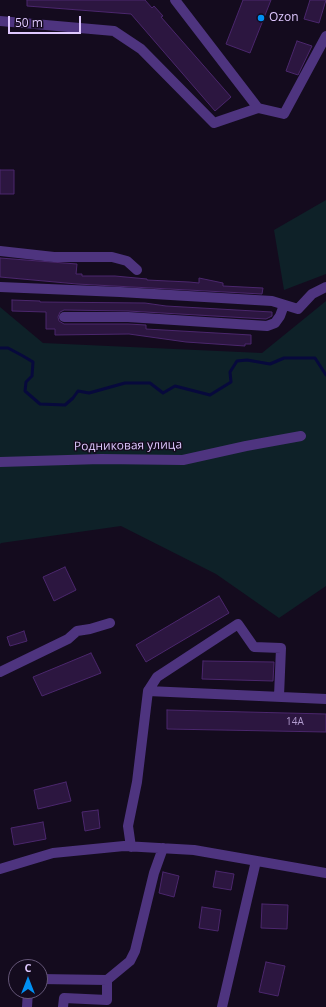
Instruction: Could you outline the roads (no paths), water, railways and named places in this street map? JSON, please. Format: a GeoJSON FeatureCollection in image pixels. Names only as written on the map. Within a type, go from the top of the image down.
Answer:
{"type":"FeatureCollection","features":[{"type":"Feature","properties":{"kind":"street"},"geometry":{"type":"LineString","coordinates":[[175,0],[258,108]]}},
{"type":"Feature","properties":{"kind":"street"},"geometry":{"type":"LineString","coordinates":[[0,22],[114,31],[141,50],[214,123],[258,108],[284,114],[326,36]]}},
{"type":"Feature","properties":{"kind":"street"},"geometry":{"type":"LineString","coordinates":[[0,251],[54,257],[112,257],[127,261],[137,270]]}},
{"type":"Feature","properties":{"kind":"street"},"geometry":{"type":"LineString","coordinates":[[0,287],[264,300],[298,309],[312,294],[326,287]]}},
{"type":"Feature","properties":{"kind":"street"},"geometry":{"type":"LineString","coordinates":[[64,317],[128,317],[267,326],[275,323],[280,316],[284,305]]}},
{"type":"Feature","properties":{"kind":"street","name":"Родниковая улица"},"geometry":{"type":"LineString","coordinates":[[0,462],[101,459],[183,460],[246,446],[302,436]]}},
{"type":"Feature","properties":{"kind":"street"},"geometry":{"type":"LineString","coordinates":[[0,672],[68,639],[77,631],[110,623]]}},
{"type":"Feature","properties":{"kind":"street"},"geometry":{"type":"LineString","coordinates":[[131,847],[128,826],[137,782],[148,691],[157,677],[238,624],[254,647],[280,648],[279,696]]}},
{"type":"Feature","properties":{"kind":"street"},"geometry":{"type":"LineString","coordinates":[[148,691],[326,699]]}},
{"type":"Feature","properties":{"kind":"street"},"geometry":{"type":"LineString","coordinates":[[0,869],[53,853],[124,846],[194,850],[326,873]]}},
{"type":"Feature","properties":{"kind":"street"},"geometry":{"type":"LineString","coordinates":[[48,979],[107,980],[130,961],[135,950],[154,873],[163,848]]}},
{"type":"Feature","properties":{"kind":"street"},"geometry":{"type":"LineString","coordinates":[[222,1007],[256,861]]}},
{"type":"Feature","properties":{"kind":"street"},"geometry":{"type":"LineString","coordinates":[[63,1007],[64,998],[107,1000],[107,980]]}},
{"type":"Feature","properties":{"kind":"waterway"},"geometry":{"type":"LineString","coordinates":[[0,348],[8,348],[33,362],[32,376],[26,382],[25,391],[40,404],[65,405],[78,391],[89,393],[125,383],[150,383],[163,393],[175,386],[210,395],[231,382],[230,372],[237,361],[247,360],[270,364],[284,358],[315,358],[326,375]]}},
{"type":"Feature","properties":{"kind":"place","name":"Ozon"},"geometry":{"type":"Point","coordinates":[261,18]}}]}
